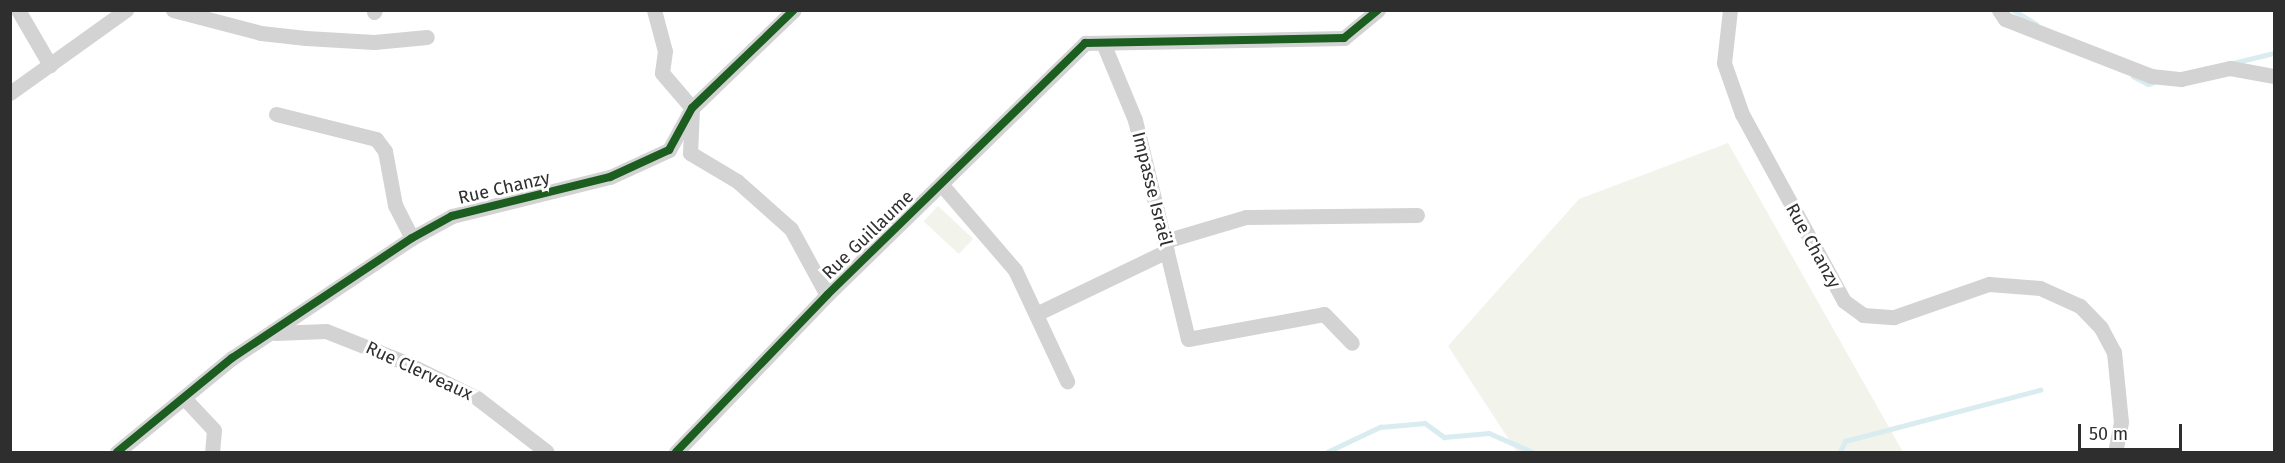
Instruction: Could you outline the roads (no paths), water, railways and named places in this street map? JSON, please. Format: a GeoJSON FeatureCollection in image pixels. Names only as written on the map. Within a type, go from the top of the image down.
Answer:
{"type":"FeatureCollection","features":[{"type":"Feature","properties":{"kind":"street"},"geometry":{"type":"LineString","coordinates":[[18,10],[50,65]]}},
{"type":"Feature","properties":{"kind":"street"},"geometry":{"type":"LineString","coordinates":[[10,93],[126,10]]}},
{"type":"Feature","properties":{"kind":"street"},"geometry":{"type":"LineString","coordinates":[[173,10],[261,33],[306,38],[374,42],[427,38]]}},
{"type":"Feature","properties":{"kind":"street"},"geometry":{"type":"LineString","coordinates":[[654,10],[665,51],[662,73],[692,108],[690,153],[737,182],[791,229],[828,295]]}},
{"type":"Feature","properties":{"kind":"street","name":"Rue Chanzy"},"geometry":{"type":"LineString","coordinates":[[117,453],[232,358],[275,333],[412,238],[452,216],[610,177],[669,150],[692,108],[794,10]]}},
{"type":"Feature","properties":{"kind":"street"},"geometry":{"type":"LineString","coordinates":[[1103,43],[1344,38],[1378,10]]}},
{"type":"Feature","properties":{"kind":"street","name":"Rue Chanzy"},"geometry":{"type":"LineString","coordinates":[[1730,10],[1724,63],[1742,114],[1844,301],[1863,315],[1893,317],[1989,284],[2040,288],[2080,306],[2101,328],[2114,352],[2121,422],[2115,453]]}},
{"type":"Feature","properties":{"kind":"street"},"geometry":{"type":"LineString","coordinates":[[1999,10],[2005,19],[2151,76],[2181,79],[2230,68],[2274,76]]}},
{"type":"Feature","properties":{"kind":"street","name":"Rue Guillaume"},"geometry":{"type":"LineString","coordinates":[[676,453],[828,295],[1086,43],[1103,43]]}},
{"type":"Feature","properties":{"kind":"street","name":"Impasse Israël"},"geometry":{"type":"LineString","coordinates":[[1103,43],[1136,120],[1188,339],[1324,314],[1352,342]]}},
{"type":"Feature","properties":{"kind":"street"},"geometry":{"type":"LineString","coordinates":[[276,114],[376,139],[385,151],[395,205],[412,238]]}},
{"type":"Feature","properties":{"kind":"street"},"geometry":{"type":"LineString","coordinates":[[941,184],[1015,270],[1067,381]]}},
{"type":"Feature","properties":{"kind":"street"},"geometry":{"type":"LineString","coordinates":[[1036,314],[1166,246],[1246,217],[1417,215]]}},
{"type":"Feature","properties":{"kind":"street","name":"Rue Clerveaux"},"geometry":{"type":"LineString","coordinates":[[275,333],[326,331],[404,362],[477,398],[547,453]]}},
{"type":"Feature","properties":{"kind":"street"},"geometry":{"type":"LineString","coordinates":[[185,399],[214,430],[212,453]]}},
{"type":"Feature","properties":{"kind":"waterway"},"geometry":{"type":"LineString","coordinates":[[257,10],[388,10]]}},
{"type":"Feature","properties":{"kind":"waterway"},"geometry":{"type":"LineString","coordinates":[[2013,10],[2036,24]]}},
{"type":"Feature","properties":{"kind":"waterway"},"geometry":{"type":"LineString","coordinates":[[2233,63],[2274,53]]}},
{"type":"Feature","properties":{"kind":"waterway"},"geometry":{"type":"LineString","coordinates":[[2133,76],[2148,84],[2155,82]]}},
{"type":"Feature","properties":{"kind":"waterway"},"geometry":{"type":"LineString","coordinates":[[1840,452],[1845,441],[2040,390]]}},
{"type":"Feature","properties":{"kind":"waterway"},"geometry":{"type":"LineString","coordinates":[[1327,452],[1380,427],[1425,423],[1444,437],[1489,433],[1533,452]]}}]}
